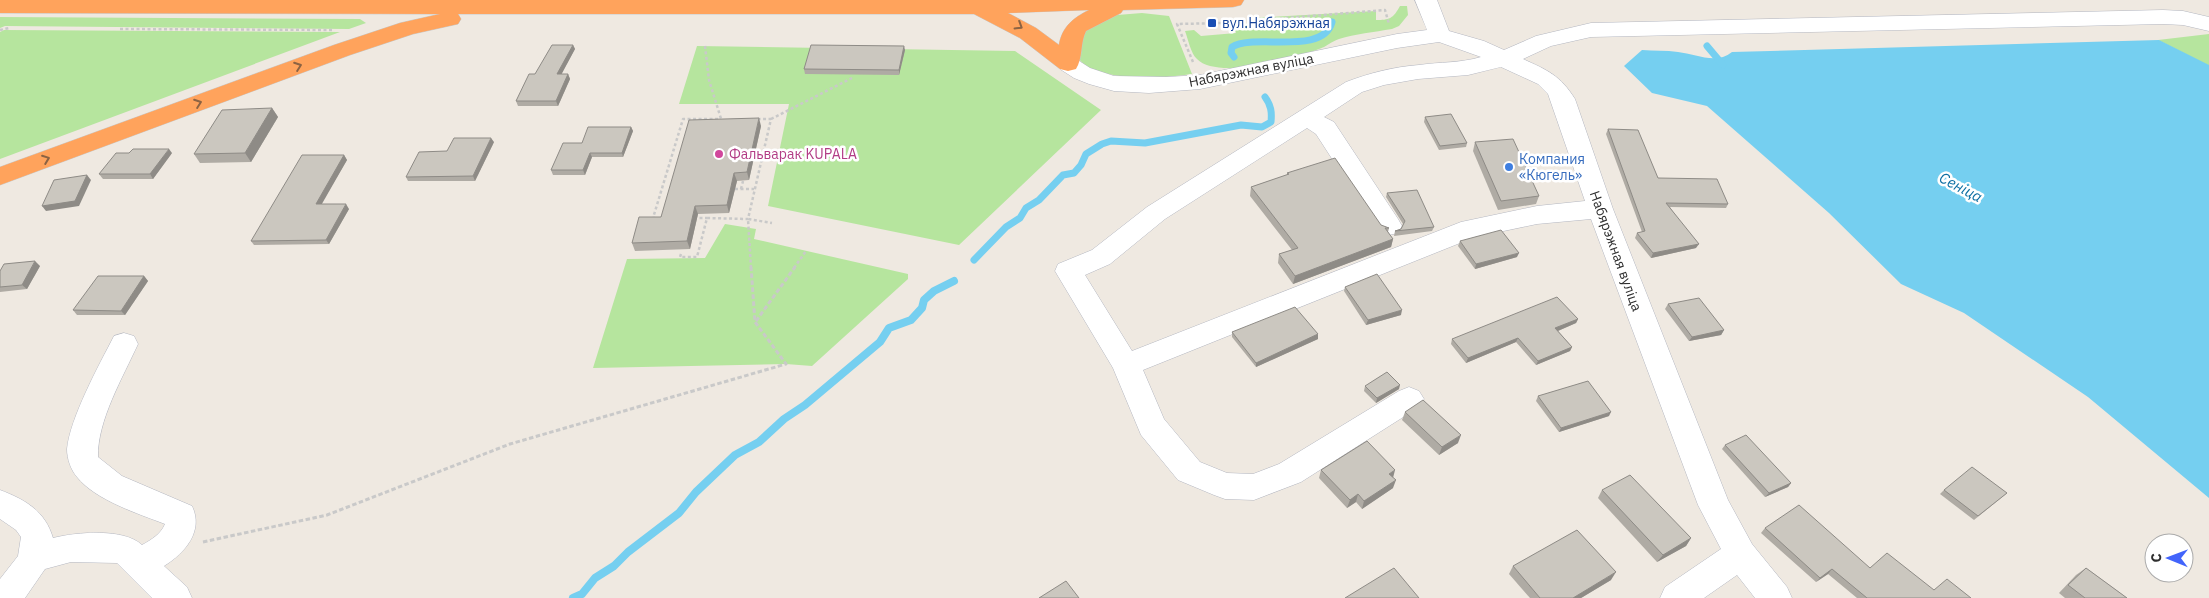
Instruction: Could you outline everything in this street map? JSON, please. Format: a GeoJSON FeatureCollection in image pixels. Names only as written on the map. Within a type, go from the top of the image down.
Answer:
{"type":"FeatureCollection","features":[{"type":"Feature","properties":{"kind":"highway"},"geometry":{"type":"LineString","coordinates":[[0,6],[974,7],[1234,0]]}},
{"type":"Feature","properties":{"kind":"highway"},"geometry":{"type":"LineString","coordinates":[[1068,64],[1070,37],[1080,23],[1126,2]]}},
{"type":"Feature","properties":{"kind":"highway"},"geometry":{"type":"LineString","coordinates":[[974,7],[1009,20],[1025,29],[1068,64]]}},
{"type":"Feature","properties":{"kind":"highway"},"geometry":{"type":"LineString","coordinates":[[0,176],[408,28],[500,8]]}},
{"type":"Feature","properties":{"kind":"street"},"geometry":{"type":"LineString","coordinates":[[1426,0],[1440,35]]}},
{"type":"Feature","properties":{"kind":"street"},"geometry":{"type":"LineString","coordinates":[[1409,399],[1290,473],[1254,487],[1225,486],[1189,471],[1152,426],[1126,365],[1068,271],[1101,256],[1156,213],[1354,87],[1380,78],[1418,72],[1468,68],[1503,58],[1544,41],[1591,30],[2164,17],[2183,18],[2209,24]]}},
{"type":"Feature","properties":{"kind":"street","name":"Набярэжная вуліца"},"geometry":{"type":"LineString","coordinates":[[1068,64],[1077,71],[1108,82],[1170,85],[1200,82],[1398,40],[1440,35],[1476,46],[1546,80],[1557,89],[1563,99],[1600,209],[1714,505],[1741,554],[1775,598]]}},
{"type":"Feature","properties":{"kind":"street"},"geometry":{"type":"LineString","coordinates":[[1307,116],[1325,128],[1389,226]]}},
{"type":"Feature","properties":{"kind":"street"},"geometry":{"type":"LineString","coordinates":[[1126,365],[1470,230],[1537,216],[1600,209]]}},
{"type":"Feature","properties":{"kind":"street"},"geometry":{"type":"LineString","coordinates":[[124,344],[85,432],[83,459],[93,473],[118,490],[180,516],[182,526],[171,545],[139,564]]}},
{"type":"Feature","properties":{"kind":"street"},"geometry":{"type":"LineString","coordinates":[[0,504],[20,515],[35,529],[38,545],[22,581],[4,598]]}},
{"type":"Feature","properties":{"kind":"street"},"geometry":{"type":"LineString","coordinates":[[34,557],[71,548],[124,549],[176,598]]}},
{"type":"Feature","properties":{"kind":"street"},"geometry":{"type":"LineString","coordinates":[[1677,598],[1741,554]]}},
{"type":"Feature","properties":{"kind":"path"},"geometry":{"type":"LineString","coordinates":[[1246,21],[1385,10],[1390,29]]}},
{"type":"Feature","properties":{"kind":"path"},"geometry":{"type":"LineString","coordinates":[[1177,24],[1200,82]]}},
{"type":"Feature","properties":{"kind":"path"},"geometry":{"type":"LineString","coordinates":[[0,30],[16,28]]}},
{"type":"Feature","properties":{"kind":"path"},"geometry":{"type":"LineString","coordinates":[[113,29],[346,30],[356,46]]}},
{"type":"Feature","properties":{"kind":"path"},"geometry":{"type":"LineString","coordinates":[[705,46],[709,80],[723,119],[721,127]]}},
{"type":"Feature","properties":{"kind":"path"},"geometry":{"type":"LineString","coordinates":[[752,119],[771,119],[852,78]]}},
{"type":"Feature","properties":{"kind":"path"},"geometry":{"type":"LineString","coordinates":[[662,218],[653,218],[683,119],[723,119]]}},
{"type":"Feature","properties":{"kind":"path"},"geometry":{"type":"LineString","coordinates":[[171,545],[219,540],[326,515],[510,444],[786,364],[755,322],[748,219],[771,119]]}},
{"type":"Feature","properties":{"kind":"path"},"geometry":{"type":"LineString","coordinates":[[741,189],[743,180]]}},
{"type":"Feature","properties":{"kind":"path"},"geometry":{"type":"LineString","coordinates":[[735,189],[754,189]]}},
{"type":"Feature","properties":{"kind":"path"},"geometry":{"type":"LineString","coordinates":[[689,218],[748,219],[772,223]]}},
{"type":"Feature","properties":{"kind":"path"},"geometry":{"type":"LineString","coordinates":[[681,254],[680,257],[697,257],[707,218]]}},
{"type":"Feature","properties":{"kind":"path"},"geometry":{"type":"LineString","coordinates":[[755,322],[806,251]]}},
{"type":"Feature","properties":{"kind":"green space"},"geometry":{"type":"Polygon","coordinates":[[[1400,6],[1407,6],[1408,15],[1399,26],[1392,29],[1345,37],[1322,48],[1292,58],[1256,66],[1221,68],[1207,65],[1195,57],[1185,31],[1194,30],[1201,36],[1236,33],[1233,26],[1252,23],[1252,18],[1376,11],[1376,20],[1384,20],[1393,16],[1400,6]]]}},
{"type":"Feature","properties":{"kind":"green space"},"geometry":{"type":"Polygon","coordinates":[[[1142,13],[1169,16],[1192,74],[1166,77],[1115,75],[1088,67],[1079,59],[1077,36],[1105,16],[1142,13]]]}},
{"type":"Feature","properties":{"kind":"green space"},"geometry":{"type":"Polygon","coordinates":[[[0,17],[360,19],[366,23],[349,29],[5,26],[0,28],[0,17]]]}},
{"type":"Feature","properties":{"kind":"green space"},"geometry":{"type":"Polygon","coordinates":[[[4,30],[340,32],[0,159],[0,32],[4,30]]]}},
{"type":"Feature","properties":{"kind":"green space"},"geometry":{"type":"Polygon","coordinates":[[[2209,34],[2209,66],[2158,40],[2209,34]]]}},
{"type":"Feature","properties":{"kind":"green space"},"geometry":{"type":"Polygon","coordinates":[[[697,46],[1015,51],[1101,110],[959,245],[768,206],[789,104],[679,104],[697,46]]]}},
{"type":"Feature","properties":{"kind":"green space"},"geometry":{"type":"Polygon","coordinates":[[[725,224],[756,229],[754,239],[908,274],[908,279],[812,366],[786,364],[593,368],[627,259],[705,258],[725,224]]]}},
{"type":"Feature","properties":{"kind":"water"},"geometry":{"type":"Polygon","coordinates":[[[2159,40],[2209,65],[2209,498],[2088,397],[1964,313],[1901,284],[1829,213],[1707,106],[1652,93],[1624,66],[1642,50],[1674,51],[1706,58],[1719,58],[1732,52],[2159,40]]]}},
{"type":"Feature","properties":{"kind":"building"},"geometry":{"type":"Polygon","coordinates":[[[552,45],[573,45],[557,74],[568,74],[556,101],[516,101],[529,74],[535,74],[552,45]]]}},
{"type":"Feature","properties":{"kind":"building"},"geometry":{"type":"Polygon","coordinates":[[[811,45],[904,46],[899,70],[804,69],[811,45]]]}},
{"type":"Feature","properties":{"kind":"building"},"geometry":{"type":"Polygon","coordinates":[[[272,108],[245,153],[194,154],[222,110],[272,108]]]}},
{"type":"Feature","properties":{"kind":"building"},"geometry":{"type":"Polygon","coordinates":[[[1451,114],[1467,143],[1440,146],[1425,117],[1451,114]]]}},
{"type":"Feature","properties":{"kind":"building","name":"Фальварак KUPALA"},"geometry":{"type":"Polygon","coordinates":[[[759,118],[747,172],[734,173],[727,205],[695,206],[687,241],[632,243],[639,217],[661,217],[689,120],[759,118]]]}},
{"type":"Feature","properties":{"kind":"building"},"geometry":{"type":"Polygon","coordinates":[[[588,127],[631,127],[622,153],[590,153],[583,170],[551,170],[563,143],[582,143],[588,127]]]}},
{"type":"Feature","properties":{"kind":"building"},"geometry":{"type":"Polygon","coordinates":[[[1608,129],[1638,130],[1658,178],[1717,179],[1728,204],[1666,203],[1699,244],[1653,253],[1637,233],[1645,231],[1608,129]]]}},
{"type":"Feature","properties":{"kind":"building"},"geometry":{"type":"Polygon","coordinates":[[[454,138],[491,138],[473,176],[406,177],[419,152],[447,151],[454,138]]]}},
{"type":"Feature","properties":{"kind":"building"},"geometry":{"type":"Polygon","coordinates":[[[1513,139],[1539,196],[1501,201],[1475,142],[1513,139]]]}},
{"type":"Feature","properties":{"kind":"building"},"geometry":{"type":"Polygon","coordinates":[[[133,149],[169,149],[150,174],[99,174],[116,153],[129,153],[133,149]]]}},
{"type":"Feature","properties":{"kind":"building"},"geometry":{"type":"Polygon","coordinates":[[[302,155],[344,155],[316,204],[346,204],[326,240],[251,241],[302,155]]]}},
{"type":"Feature","properties":{"kind":"building"},"geometry":{"type":"Polygon","coordinates":[[[1335,158],[1381,225],[1389,228],[1385,228],[1393,239],[1295,276],[1279,254],[1298,248],[1251,187],[1335,158]]]}},
{"type":"Feature","properties":{"kind":"building"},"geometry":{"type":"Polygon","coordinates":[[[87,175],[75,201],[42,206],[54,180],[87,175]]]}},
{"type":"Feature","properties":{"kind":"building"},"geometry":{"type":"Polygon","coordinates":[[[1417,190],[1434,227],[1395,231],[1401,229],[1405,221],[1387,193],[1417,190]]]}},
{"type":"Feature","properties":{"kind":"building"},"geometry":{"type":"Polygon","coordinates":[[[1501,230],[1519,253],[1476,264],[1460,241],[1501,230]]]}},
{"type":"Feature","properties":{"kind":"building"},"geometry":{"type":"Polygon","coordinates":[[[35,261],[22,285],[0,287],[0,271],[4,264],[35,261]]]}},
{"type":"Feature","properties":{"kind":"building"},"geometry":{"type":"Polygon","coordinates":[[[1377,274],[1402,310],[1368,320],[1345,287],[1377,274]]]}},
{"type":"Feature","properties":{"kind":"building"},"geometry":{"type":"Polygon","coordinates":[[[98,276],[144,276],[121,311],[73,310],[98,276]]]}},
{"type":"Feature","properties":{"kind":"building"},"geometry":{"type":"Polygon","coordinates":[[[1557,297],[1578,319],[1555,328],[1572,347],[1538,361],[1518,338],[1468,358],[1452,339],[1557,297]]]}},
{"type":"Feature","properties":{"kind":"building"},"geometry":{"type":"Polygon","coordinates":[[[1699,298],[1724,330],[1692,337],[1668,304],[1699,298]]]}},
{"type":"Feature","properties":{"kind":"building"},"geometry":{"type":"Polygon","coordinates":[[[1295,307],[1318,334],[1256,363],[1232,332],[1295,307]]]}},
{"type":"Feature","properties":{"kind":"building"},"geometry":{"type":"Polygon","coordinates":[[[1387,372],[1400,385],[1377,398],[1365,386],[1387,372]]]}},
{"type":"Feature","properties":{"kind":"building"},"geometry":{"type":"Polygon","coordinates":[[[1588,381],[1611,412],[1561,428],[1538,396],[1588,381]]]}},
{"type":"Feature","properties":{"kind":"building"},"geometry":{"type":"Polygon","coordinates":[[[1423,400],[1461,435],[1442,447],[1405,412],[1423,400]]]}},
{"type":"Feature","properties":{"kind":"building"},"geometry":{"type":"Polygon","coordinates":[[[1746,435],[1791,483],[1769,493],[1725,445],[1746,435]]]}},
{"type":"Feature","properties":{"kind":"building"},"geometry":{"type":"Polygon","coordinates":[[[1367,441],[1395,470],[1389,474],[1396,480],[1364,501],[1358,494],[1350,500],[1321,470],[1367,441]]]}},
{"type":"Feature","properties":{"kind":"building"},"geometry":{"type":"Polygon","coordinates":[[[1972,467],[2007,493],[1978,516],[1944,490],[1972,467]]]}},
{"type":"Feature","properties":{"kind":"building"},"geometry":{"type":"Polygon","coordinates":[[[1630,475],[1691,538],[1663,555],[1602,490],[1630,475]]]}},
{"type":"Feature","properties":{"kind":"building"},"geometry":{"type":"Polygon","coordinates":[[[1799,505],[1870,568],[1887,553],[1934,590],[1947,579],[1971,598],[1867,598],[1832,569],[1820,578],[1765,528],[1799,505]]]}},
{"type":"Feature","properties":{"kind":"building"},"geometry":{"type":"Polygon","coordinates":[[[1577,530],[1616,572],[1573,598],[1540,598],[1513,566],[1577,530]]]}},
{"type":"Feature","properties":{"kind":"building"},"geometry":{"type":"Polygon","coordinates":[[[1394,568],[1419,598],[1345,598],[1394,568]]]}},
{"type":"Feature","properties":{"kind":"building"},"geometry":{"type":"Polygon","coordinates":[[[2086,568],[2127,598],[2085,598],[2068,585],[2086,568]]]}},
{"type":"Feature","properties":{"kind":"building"},"geometry":{"type":"Polygon","coordinates":[[[1066,581],[1079,598],[1039,598],[1066,581]]]}},
{"type":"Feature","properties":{"kind":"waterway"},"geometry":{"type":"LineString","coordinates":[[1234,57],[1231,53],[1232,47],[1243,43],[1302,41],[1316,38],[1326,32],[1332,22]]}},
{"type":"Feature","properties":{"kind":"waterway","name":"Сеніца"},"geometry":{"type":"LineString","coordinates":[[1707,46],[1723,65]]}},
{"type":"Feature","properties":{"kind":"waterway"},"geometry":{"type":"LineString","coordinates":[[974,260],[1006,227],[1020,218],[1026,208],[1039,200],[1063,175],[1074,173],[1081,165],[1086,154],[1102,144],[1111,141],[1145,143],[1241,125],[1262,127],[1271,122],[1271,109],[1265,97]]}},
{"type":"Feature","properties":{"kind":"waterway"},"geometry":{"type":"LineString","coordinates":[[573,598],[582,594],[595,578],[614,566],[628,552],[679,513],[696,492],[735,455],[759,442],[784,419],[805,405],[880,342],[889,328],[911,320],[922,308],[924,300],[934,291],[954,281]]}},
{"type":"Feature","properties":{"kind":"place","name":"вул.Набярэжная"},"geometry":{"type":"Point","coordinates":[1212,23]}},
{"type":"Feature","properties":{"kind":"place","name":"Фальварак KUPALA"},"geometry":{"type":"Point","coordinates":[719,154]}},
{"type":"Feature","properties":{"kind":"place","name":"Компания «Кюгель»"},"geometry":{"type":"Point","coordinates":[1509,167]}}]}
